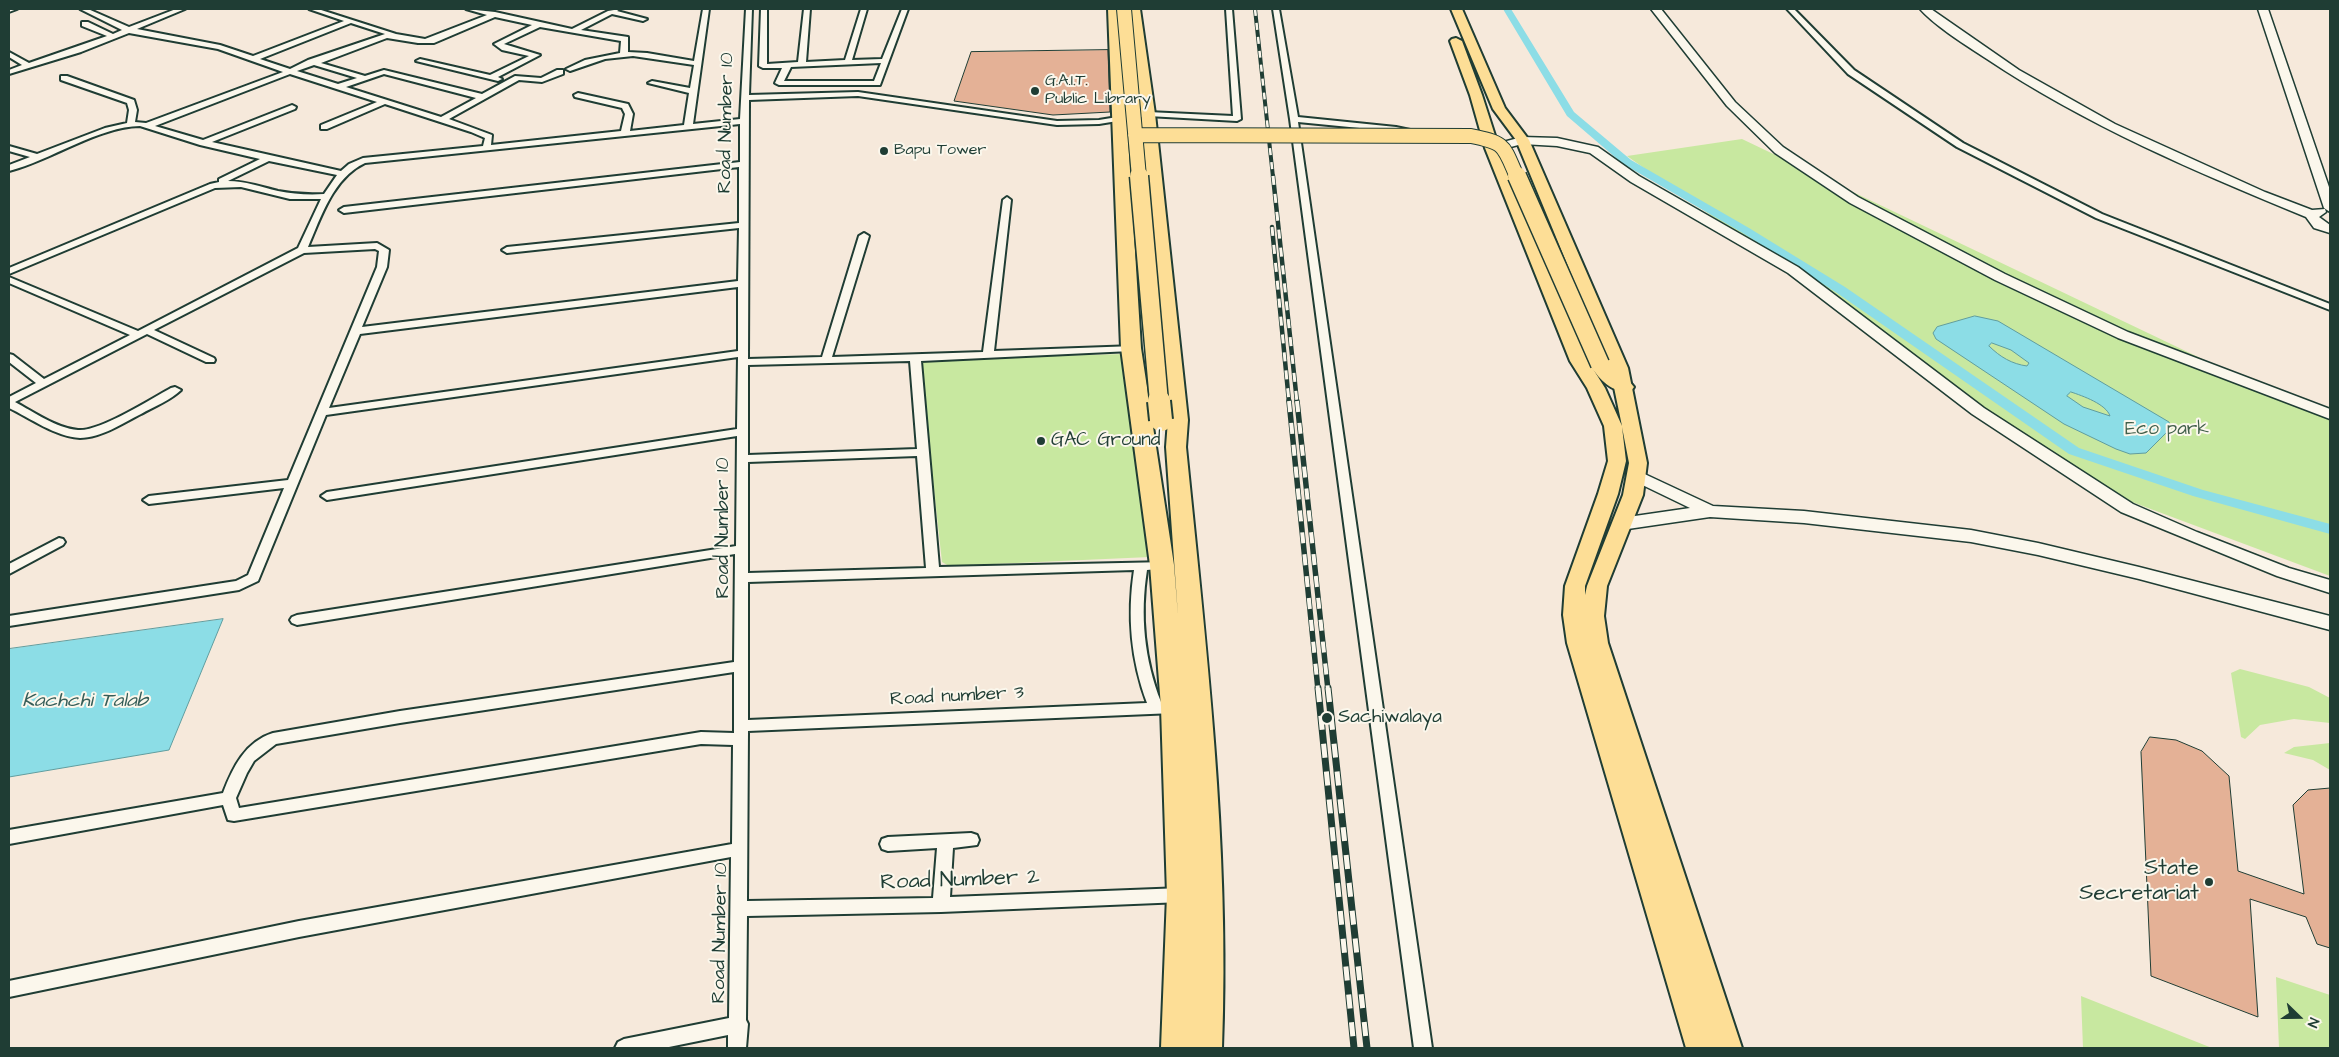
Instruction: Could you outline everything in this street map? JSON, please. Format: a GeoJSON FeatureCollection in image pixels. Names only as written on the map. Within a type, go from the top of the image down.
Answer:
{"type":"FeatureCollection","features":[{"type":"Feature","properties":{"kind":"highway"},"geometry":{"type":"LineString","coordinates":[[1114,9],[1123,155],[1131,348],[1147,449],[1152,566],[1182,895],[1177,1048]]}},
{"type":"Feature","properties":{"kind":"highway"},"geometry":{"type":"LineString","coordinates":[[1124,9],[1120,124],[1162,424],[1176,447]]}},
{"type":"Feature","properties":{"kind":"highway"},"geometry":{"type":"LineString","coordinates":[[1134,9],[1148,114],[1178,420],[1176,447],[1199,715],[1209,893],[1206,1048]]}},
{"type":"Feature","properties":{"kind":"highway"},"geometry":{"type":"LineString","coordinates":[[1120,124],[1471,136],[1495,141],[1504,147],[1600,375],[1624,387]]}},
{"type":"Feature","properties":{"kind":"highway"},"geometry":{"type":"LineString","coordinates":[[1123,155],[1152,154]]}},
{"type":"Feature","properties":{"kind":"highway"},"geometry":{"type":"LineString","coordinates":[[1147,449],[1162,424]]}},
{"type":"Feature","properties":{"kind":"main road"},"geometry":{"type":"LineString","coordinates":[[1443,9],[1476,95],[1492,148],[1579,361],[1600,375],[1613,426],[1617,461],[1608,494],[1575,586],[1574,615],[1578,643],[1700,1048]]}},
{"type":"Feature","properties":{"kind":"main road"},"geometry":{"type":"LineString","coordinates":[[1456,9],[1498,109],[1522,140],[1619,368],[1624,387],[1638,463],[1633,495],[1597,586],[1593,616],[1597,643],[1728,1048]]}},
{"type":"Feature","properties":{"kind":"street"},"geometry":{"type":"LineString","coordinates":[[9,10],[14,9]]}},
{"type":"Feature","properties":{"kind":"street"},"geometry":{"type":"LineString","coordinates":[[83,9],[126,28],[126,30],[207,44],[484,134],[488,137],[486,149]]}},
{"type":"Feature","properties":{"kind":"street"},"geometry":{"type":"LineString","coordinates":[[9,72],[182,9]]}},
{"type":"Feature","properties":{"kind":"street"},"geometry":{"type":"LineString","coordinates":[[312,9],[422,42],[431,41],[495,14]]}},
{"type":"Feature","properties":{"kind":"street"},"geometry":{"type":"LineString","coordinates":[[469,9],[573,31],[625,39],[624,53]]}},
{"type":"Feature","properties":{"kind":"street"},"geometry":{"type":"LineString","coordinates":[[688,127],[706,9]]}},
{"type":"Feature","properties":{"kind":"street","name":"Road Number 10"},"geometry":{"type":"LineString","coordinates":[[738,1048],[744,358],[744,121],[748,9]]}},
{"type":"Feature","properties":{"kind":"street"},"geometry":{"type":"LineString","coordinates":[[764,9],[763,66],[886,61]]}},
{"type":"Feature","properties":{"kind":"street"},"geometry":{"type":"LineString","coordinates":[[802,64],[807,9]]}},
{"type":"Feature","properties":{"kind":"street"},"geometry":{"type":"LineString","coordinates":[[848,62],[864,9]]}},
{"type":"Feature","properties":{"kind":"street"},"geometry":{"type":"LineString","coordinates":[[745,97],[785,90],[874,84],[879,81],[905,9]]}},
{"type":"Feature","properties":{"kind":"street"},"geometry":{"type":"LineString","coordinates":[[789,65],[785,68],[779,82],[785,90],[873,96],[1073,123],[1099,122],[1120,124],[1148,114],[1237,119],[1229,9]]}},
{"type":"Feature","properties":{"kind":"street"},"geometry":{"type":"LineString","coordinates":[[1276,9],[1294,120],[1423,1048]]}},
{"type":"Feature","properties":{"kind":"street"},"geometry":{"type":"LineString","coordinates":[[1656,9],[1731,104],[1779,150],[1854,200],[2000,277],[2123,335],[2330,414]]}},
{"type":"Feature","properties":{"kind":"street"},"geometry":{"type":"LineString","coordinates":[[1790,9],[1851,72],[1960,145],[2099,216],[2330,307]]}},
{"type":"Feature","properties":{"kind":"street"},"geometry":{"type":"LineString","coordinates":[[1925,9],[1963,39],[2081,111],[2182,161],[2323,212]]}},
{"type":"Feature","properties":{"kind":"street"},"geometry":{"type":"LineString","coordinates":[[1935,9],[2000,57],[2106,118],[2172,152],[2323,212]]}},
{"type":"Feature","properties":{"kind":"street"},"geometry":{"type":"LineString","coordinates":[[2263,9],[2323,212]]}},
{"type":"Feature","properties":{"kind":"street"},"geometry":{"type":"LineString","coordinates":[[573,31],[614,10],[643,19]]}},
{"type":"Feature","properties":{"kind":"street"},"geometry":{"type":"LineString","coordinates":[[254,59],[351,21]]}},
{"type":"Feature","properties":{"kind":"street"},"geometry":{"type":"LineString","coordinates":[[85,24],[112,36]]}},
{"type":"Feature","properties":{"kind":"street"},"geometry":{"type":"LineString","coordinates":[[491,77],[536,55],[505,48],[498,44],[540,24]]}},
{"type":"Feature","properties":{"kind":"street"},"geometry":{"type":"LineString","coordinates":[[149,125],[311,62],[381,37],[394,35]]}},
{"type":"Feature","properties":{"kind":"street"},"geometry":{"type":"LineString","coordinates":[[570,69],[602,57],[624,53],[642,53],[698,64]]}},
{"type":"Feature","properties":{"kind":"street"},"geometry":{"type":"LineString","coordinates":[[9,54],[29,66]]}},
{"type":"Feature","properties":{"kind":"street"},"geometry":{"type":"LineString","coordinates":[[420,61],[510,82]]}},
{"type":"Feature","properties":{"kind":"street"},"geometry":{"type":"LineString","coordinates":[[311,62],[364,78]]}},
{"type":"Feature","properties":{"kind":"street"},"geometry":{"type":"LineString","coordinates":[[442,120],[521,77],[542,80],[560,72]]}},
{"type":"Feature","properties":{"kind":"street"},"geometry":{"type":"LineString","coordinates":[[338,87],[364,78],[387,73],[483,97]]}},
{"type":"Feature","properties":{"kind":"street"},"geometry":{"type":"LineString","coordinates":[[64,78],[131,102],[133,110],[131,124]]}},
{"type":"Feature","properties":{"kind":"street"},"geometry":{"type":"LineString","coordinates":[[652,83],[694,91]]}},
{"type":"Feature","properties":{"kind":"street"},"geometry":{"type":"LineString","coordinates":[[578,95],[626,106],[629,114],[625,134]]}},
{"type":"Feature","properties":{"kind":"street"},"geometry":{"type":"LineString","coordinates":[[324,127],[383,102]]}},
{"type":"Feature","properties":{"kind":"street"},"geometry":{"type":"LineString","coordinates":[[203,143],[292,107]]}},
{"type":"Feature","properties":{"kind":"street"},"geometry":{"type":"LineString","coordinates":[[1294,120],[1406,130],[1469,141],[1492,148],[1522,140],[1573,144],[1594,150],[1635,179],[1712,225],[1771,256],[1812,283],[1978,411],[2127,508],[2200,540],[2330,588]]}},
{"type":"Feature","properties":{"kind":"street"},"geometry":{"type":"LineString","coordinates":[[302,250],[328,196],[342,174],[350,166],[363,161],[744,121]]}},
{"type":"Feature","properties":{"kind":"street"},"geometry":{"type":"LineString","coordinates":[[9,168],[108,130],[131,124],[149,125],[203,143],[342,174]]}},
{"type":"Feature","properties":{"kind":"street"},"geometry":{"type":"LineString","coordinates":[[9,148],[38,157]]}},
{"type":"Feature","properties":{"kind":"street"},"geometry":{"type":"LineString","coordinates":[[9,271],[213,186],[268,158]]}},
{"type":"Feature","properties":{"kind":"street"},"geometry":{"type":"LineString","coordinates":[[344,210],[744,164]]}},
{"type":"Feature","properties":{"kind":"street"},"geometry":{"type":"LineString","coordinates":[[213,186],[236,183],[283,195],[310,198],[328,196]]}},
{"type":"Feature","properties":{"kind":"street"},"geometry":{"type":"LineString","coordinates":[[988,354],[1007,200]]}},
{"type":"Feature","properties":{"kind":"street"},"geometry":{"type":"LineString","coordinates":[[2323,212],[2315,221],[2330,229]]}},
{"type":"Feature","properties":{"kind":"street"},"geometry":{"type":"LineString","coordinates":[[507,250],[744,225]]}},
{"type":"Feature","properties":{"kind":"street"},"geometry":{"type":"LineString","coordinates":[[826,360],[864,236]]}},
{"type":"Feature","properties":{"kind":"street"},"geometry":{"type":"LineString","coordinates":[[9,403],[302,250],[362,246],[377,246],[384,250],[382,267],[253,578],[239,585],[9,620]]}},
{"type":"Feature","properties":{"kind":"street"},"geometry":{"type":"LineString","coordinates":[[9,280],[210,360]]}},
{"type":"Feature","properties":{"kind":"street"},"geometry":{"type":"LineString","coordinates":[[356,331],[744,283]]}},
{"type":"Feature","properties":{"kind":"street"},"geometry":{"type":"LineString","coordinates":[[322,412],[744,358],[826,360],[915,358],[1131,348]]}},
{"type":"Feature","properties":{"kind":"street"},"geometry":{"type":"LineString","coordinates":[[9,358],[44,384]]}},
{"type":"Feature","properties":{"kind":"street"},"geometry":{"type":"LineString","coordinates":[[915,358],[932,572]]}},
{"type":"Feature","properties":{"kind":"street"},"geometry":{"type":"LineString","coordinates":[[9,403],[65,430],[83,434],[94,432],[175,390]]}},
{"type":"Feature","properties":{"kind":"street"},"geometry":{"type":"LineString","coordinates":[[327,496],[743,432]]}},
{"type":"Feature","properties":{"kind":"street"},"geometry":{"type":"LineString","coordinates":[[743,459],[923,452]]}},
{"type":"Feature","properties":{"kind":"street"},"geometry":{"type":"LineString","coordinates":[[1636,475],[1710,511]]}},
{"type":"Feature","properties":{"kind":"street"},"geometry":{"type":"LineString","coordinates":[[149,500],[293,483]]}},
{"type":"Feature","properties":{"kind":"street"},"geometry":{"type":"LineString","coordinates":[[1621,524],[1710,511],[1804,517],[1972,536],[2038,549],[2139,573],[2330,623]]}},
{"type":"Feature","properties":{"kind":"street"},"geometry":{"type":"LineString","coordinates":[[9,570],[59,542]]}},
{"type":"Feature","properties":{"kind":"street"},"geometry":{"type":"LineString","coordinates":[[297,620],[742,549]]}},
{"type":"Feature","properties":{"kind":"street"},"geometry":{"type":"LineString","coordinates":[[742,578],[1152,566],[1136,602],[1137,630],[1144,677],[1165,708]]}},
{"type":"Feature","properties":{"kind":"street"},"geometry":{"type":"LineString","coordinates":[[9,837],[228,798],[245,760],[256,748],[273,739],[400,717],[742,666]]}},
{"type":"Feature","properties":{"kind":"street","name":"Road number 3"},"geometry":{"type":"LineString","coordinates":[[228,798],[234,815],[741,733],[1165,708]]}},
{"type":"Feature","properties":{"kind":"street"},"geometry":{"type":"LineString","coordinates":[[888,844],[971,840]]}},
{"type":"Feature","properties":{"kind":"street"},"geometry":{"type":"LineString","coordinates":[[941,905],[946,842]]}},
{"type":"Feature","properties":{"kind":"street"},"geometry":{"type":"LineString","coordinates":[[9,989],[299,928],[740,849]]}},
{"type":"Feature","properties":{"kind":"street","name":"Road Number 2"},"geometry":{"type":"LineString","coordinates":[[740,908],[941,905],[1182,895]]}},
{"type":"Feature","properties":{"kind":"street"},"geometry":{"type":"LineString","coordinates":[[624,1048],[739,1024]]}},
{"type":"Feature","properties":{"kind":"green space","name":"Eco park"},"geometry":{"type":"Polygon","coordinates":[[[1742,139],[2330,420],[2330,576],[2132,502],[1981,407],[1627,156],[1742,139]]]}},
{"type":"Feature","properties":{"kind":"green space","name":"GAC Ground"},"geometry":{"type":"Polygon","coordinates":[[[1125,354],[1150,557],[949,566],[942,562],[920,363],[929,359],[1125,354]]]}},
{"type":"Feature","properties":{"kind":"green space"},"geometry":{"type":"Polygon","coordinates":[[[2240,669],[2309,687],[2330,698],[2330,723],[2294,719],[2260,725],[2245,739],[2241,737],[2231,673],[2240,669]]]}},
{"type":"Feature","properties":{"kind":"green space"},"geometry":{"type":"Polygon","coordinates":[[[2330,743],[2330,770],[2313,760],[2284,753],[2294,747],[2330,743]]]}},
{"type":"Feature","properties":{"kind":"green space"},"geometry":{"type":"Polygon","coordinates":[[[2276,977],[2330,995],[2330,1048],[2279,1048],[2276,977]]]}},
{"type":"Feature","properties":{"kind":"green space"},"geometry":{"type":"Polygon","coordinates":[[[2081,996],[2212,1048],[2083,1048],[2081,996]]]}},
{"type":"Feature","properties":{"kind":"water"},"geometry":{"type":"Polygon","coordinates":[[[1975,316],[1998,321],[2169,422],[2171,428],[2146,453],[2130,454],[2116,449],[2064,424],[1936,339],[1933,333],[1937,327],[1975,316]],[[1992,343],[1989,346],[2006,359],[2016,364],[2027,366],[2029,363],[2011,350],[1992,343]],[[2071,392],[2067,396],[2083,407],[2110,416],[2099,404],[2071,392]]]}},
{"type":"Feature","properties":{"kind":"water","name":"Kachchi Talab"},"geometry":{"type":"Polygon","coordinates":[[[223,619],[169,750],[9,777],[9,649],[223,619]]]}},
{"type":"Feature","properties":{"kind":"building","name":"G.A.I.T. Public Library"},"geometry":{"type":"Polygon","coordinates":[[[1108,50],[1110,112],[1053,115],[954,101],[971,52],[1108,50]]]}},
{"type":"Feature","properties":{"kind":"building","name":"State Secretariat"},"geometry":{"type":"Polygon","coordinates":[[[2150,737],[2176,740],[2202,751],[2229,776],[2238,871],[2304,894],[2293,805],[2308,790],[2330,788],[2330,948],[2317,944],[2306,917],[2250,899],[2258,1017],[2151,976],[2141,752],[2150,737]]]}},
{"type":"Feature","properties":{"kind":"waterway"},"geometry":{"type":"LineString","coordinates":[[1507,9],[1570,114],[1627,162],[1745,230],[1841,290],[2074,451],[2198,493],[2330,529]]}},
{"type":"Feature","properties":{"kind":"railway"},"geometry":{"type":"LineString","coordinates":[[1255,9],[1273,177]]}},
{"type":"Feature","properties":{"kind":"railway"},"geometry":{"type":"LineString","coordinates":[[1273,176],[1297,402]]}},
{"type":"Feature","properties":{"kind":"railway"},"geometry":{"type":"LineString","coordinates":[[1272,227],[1289,402]]}},
{"type":"Feature","properties":{"kind":"railway"},"geometry":{"type":"LineString","coordinates":[[1289,401],[1318,690]]}},
{"type":"Feature","properties":{"kind":"railway"},"geometry":{"type":"LineString","coordinates":[[1297,401],[1328,690]]}},
{"type":"Feature","properties":{"kind":"railway"},"geometry":{"type":"LineString","coordinates":[[1318,688],[1354,1048]]}},
{"type":"Feature","properties":{"kind":"railway"},"geometry":{"type":"LineString","coordinates":[[1328,688],[1367,1048]]}},
{"type":"Feature","properties":{"kind":"place","name":"G.A.I.T. Public Library"},"geometry":{"type":"Point","coordinates":[1035,91]}},
{"type":"Feature","properties":{"kind":"place","name":"Bapu Tower"},"geometry":{"type":"Point","coordinates":[884,151]}},
{"type":"Feature","properties":{"kind":"place","name":"GAC Ground"},"geometry":{"type":"Point","coordinates":[1041,441]}},
{"type":"Feature","properties":{"kind":"place","name":"Sachiwalaya"},"geometry":{"type":"Point","coordinates":[1327,718]}},
{"type":"Feature","properties":{"kind":"place","name":"State Secretariat"},"geometry":{"type":"Point","coordinates":[2209,882]}}]}
